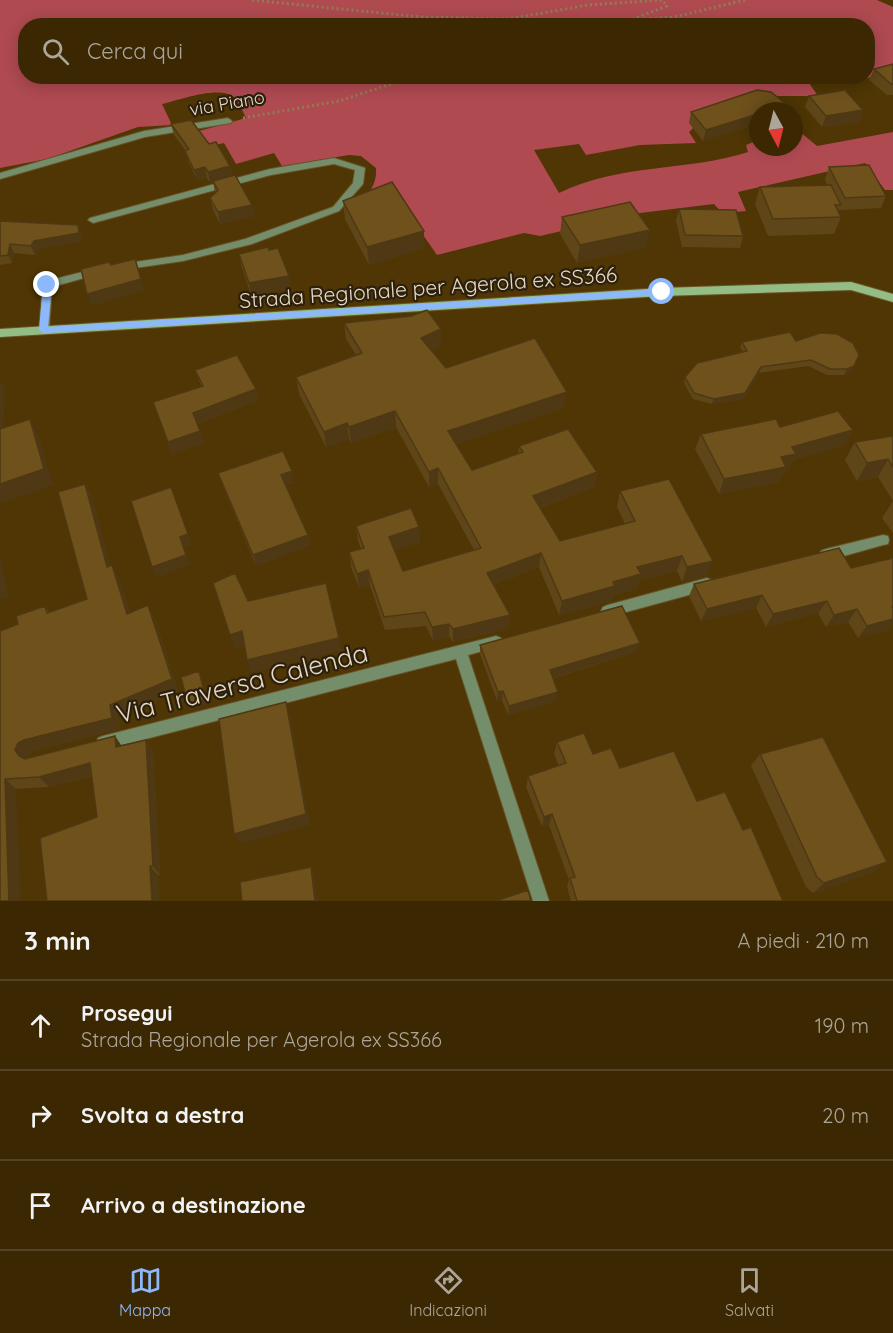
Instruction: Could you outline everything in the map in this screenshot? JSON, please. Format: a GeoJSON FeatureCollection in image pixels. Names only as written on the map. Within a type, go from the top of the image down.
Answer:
{"type":"FeatureCollection","features":[{"type":"Feature","properties":{"kind":"main road","name":"Strada Regionale per Agerola ex SS366"},"geometry":{"type":"LineString","coordinates":[[0,333],[662,292],[851,286],[893,298]]}},
{"type":"Feature","properties":{"kind":"street","name":"via Piano"},"geometry":{"type":"LineString","coordinates":[[0,176],[144,134],[228,121]]}},
{"type":"Feature","properties":{"kind":"street"},"geometry":{"type":"LineString","coordinates":[[44,330],[47,285],[107,269],[194,255],[248,242],[289,228],[336,209],[357,184],[360,168],[334,161],[270,172],[93,220]]}},
{"type":"Feature","properties":{"kind":"street"},"geometry":{"type":"LineString","coordinates":[[814,558],[883,540]]}},
{"type":"Feature","properties":{"kind":"street"},"geometry":{"type":"LineString","coordinates":[[597,614],[723,580]]}},
{"type":"Feature","properties":{"kind":"street","name":"Via Traversa Calenda"},"geometry":{"type":"LineString","coordinates":[[93,746],[506,639]]}},
{"type":"Feature","properties":{"kind":"street"},"geometry":{"type":"LineString","coordinates":[[460,651],[541,901]]}},
{"type":"Feature","properties":{"kind":"path"},"geometry":{"type":"LineString","coordinates":[[252,0],[422,17],[464,18]]}},
{"type":"Feature","properties":{"kind":"path"},"geometry":{"type":"LineString","coordinates":[[514,18],[588,5],[624,2],[662,0],[667,6],[636,18]]}},
{"type":"Feature","properties":{"kind":"path"},"geometry":{"type":"LineString","coordinates":[[660,18],[674,17],[745,0]]}},
{"type":"Feature","properties":{"kind":"path","name":"via Piano"},"geometry":{"type":"LineString","coordinates":[[228,121],[339,101],[392,84]]}},
{"type":"Feature","properties":{"kind":"shaded area"},"geometry":{"type":"Polygon","coordinates":[[[0,0],[877,0],[893,7],[893,72],[875,76],[875,18],[18,18],[18,84],[810,84],[818,96],[763,96],[698,123],[689,132],[696,143],[640,145],[586,155],[579,144],[534,150],[559,193],[582,183],[629,172],[701,163],[748,152],[746,145],[749,144],[749,156],[803,156],[803,134],[817,146],[893,132],[893,190],[885,190],[865,163],[738,192],[746,211],[722,213],[714,204],[640,213],[540,236],[524,233],[437,255],[398,199],[361,203],[372,187],[376,168],[361,156],[349,155],[282,166],[274,153],[236,164],[224,143],[211,146],[199,131],[246,118],[234,97],[219,92],[199,94],[162,104],[172,125],[138,127],[47,159],[0,168],[0,0]]]}},
{"type":"Feature","properties":{"kind":"building"},"geometry":{"type":"Polygon","coordinates":[[[893,64],[893,84],[891,84],[875,69],[893,64]]]}},
{"type":"Feature","properties":{"kind":"building"},"geometry":{"type":"Polygon","coordinates":[[[757,90],[771,92],[783,102],[749,102],[749,117],[706,130],[691,112],[757,90]]]}},
{"type":"Feature","properties":{"kind":"building"},"geometry":{"type":"Polygon","coordinates":[[[845,90],[863,110],[826,116],[809,96],[845,90]]]}},
{"type":"Feature","properties":{"kind":"building"},"geometry":{"type":"Polygon","coordinates":[[[191,120],[209,144],[216,142],[230,166],[208,172],[205,167],[194,170],[185,151],[189,149],[171,124],[191,120]]]}},
{"type":"Feature","properties":{"kind":"building"},"geometry":{"type":"Polygon","coordinates":[[[869,165],[886,196],[845,198],[829,167],[869,165]]]}},
{"type":"Feature","properties":{"kind":"building"},"geometry":{"type":"Polygon","coordinates":[[[235,175],[252,205],[218,212],[210,198],[218,190],[213,181],[235,175]]]}},
{"type":"Feature","properties":{"kind":"building"},"geometry":{"type":"Polygon","coordinates":[[[392,182],[424,231],[367,247],[343,201],[392,182]]]}},
{"type":"Feature","properties":{"kind":"building"},"geometry":{"type":"Polygon","coordinates":[[[831,185],[841,205],[835,205],[841,217],[773,219],[760,187],[831,185]]]}},
{"type":"Feature","properties":{"kind":"building"},"geometry":{"type":"Polygon","coordinates":[[[630,202],[650,230],[580,245],[562,217],[630,202]]]}},
{"type":"Feature","properties":{"kind":"building"},"geometry":{"type":"Polygon","coordinates":[[[679,209],[736,210],[743,236],[685,235],[679,209]]]}},
{"type":"Feature","properties":{"kind":"building"},"geometry":{"type":"Polygon","coordinates":[[[0,221],[78,225],[79,233],[34,241],[31,246],[10,244],[8,255],[0,256],[0,221]]]}},
{"type":"Feature","properties":{"kind":"building"},"geometry":{"type":"Polygon","coordinates":[[[268,247],[269,250],[278,248],[289,276],[249,283],[239,254],[268,247]]]}},
{"type":"Feature","properties":{"kind":"building"},"geometry":{"type":"Polygon","coordinates":[[[135,259],[141,279],[87,294],[81,269],[135,259]]]}},
{"type":"Feature","properties":{"kind":"building"},"geometry":{"type":"Polygon","coordinates":[[[427,310],[441,329],[421,338],[446,368],[535,338],[567,392],[448,431],[472,470],[523,452],[519,446],[568,429],[597,472],[533,496],[560,541],[635,521],[620,491],[669,479],[713,561],[687,567],[682,556],[637,567],[641,574],[613,582],[615,586],[562,601],[541,553],[487,573],[510,615],[453,629],[449,624],[432,627],[425,612],[384,617],[368,570],[357,574],[349,552],[364,548],[356,526],[411,508],[419,527],[389,537],[403,571],[481,548],[438,468],[429,472],[395,411],[349,427],[347,423],[324,432],[296,377],[362,353],[344,323],[411,316],[427,310]]]}},
{"type":"Feature","properties":{"kind":"building"},"geometry":{"type":"Polygon","coordinates":[[[790,332],[796,341],[820,333],[837,334],[853,343],[859,355],[854,366],[847,369],[830,369],[811,360],[761,367],[745,393],[714,399],[694,393],[685,377],[697,363],[747,351],[742,342],[790,332]]]}},
{"type":"Feature","properties":{"kind":"building"},"geometry":{"type":"Polygon","coordinates":[[[237,355],[256,389],[193,413],[200,431],[168,442],[153,402],[203,386],[195,370],[237,355]]]}},
{"type":"Feature","properties":{"kind":"building"},"geometry":{"type":"Polygon","coordinates":[[[838,411],[853,430],[792,447],[796,454],[781,457],[786,467],[724,479],[701,434],[776,419],[780,427],[838,411]]]}},
{"type":"Feature","properties":{"kind":"building"},"geometry":{"type":"Polygon","coordinates":[[[30,419],[44,469],[0,484],[0,429],[30,419]]]}},
{"type":"Feature","properties":{"kind":"building"},"geometry":{"type":"Polygon","coordinates":[[[893,436],[893,467],[888,459],[867,463],[855,442],[893,436]]]}},
{"type":"Feature","properties":{"kind":"building"},"geometry":{"type":"Polygon","coordinates":[[[283,451],[292,471],[281,475],[308,535],[253,555],[218,473],[283,451]]]}},
{"type":"Feature","properties":{"kind":"building"},"geometry":{"type":"Polygon","coordinates":[[[85,484],[107,567],[112,565],[127,614],[148,605],[172,679],[110,705],[112,718],[24,740],[18,743],[15,750],[25,759],[115,736],[116,747],[146,740],[153,866],[150,866],[152,901],[47,901],[40,838],[97,817],[90,763],[39,777],[5,779],[9,901],[0,901],[0,631],[18,624],[16,616],[45,606],[47,613],[87,599],[58,492],[85,484]]]}},
{"type":"Feature","properties":{"kind":"building"},"geometry":{"type":"Polygon","coordinates":[[[171,487],[188,534],[180,537],[186,555],[152,567],[131,501],[171,487]]]}},
{"type":"Feature","properties":{"kind":"building"},"geometry":{"type":"Polygon","coordinates":[[[839,548],[851,568],[893,558],[893,619],[867,626],[857,609],[834,615],[827,601],[773,614],[762,595],[707,609],[694,584],[839,548]]]}},
{"type":"Feature","properties":{"kind":"building"},"geometry":{"type":"Polygon","coordinates":[[[235,573],[248,601],[326,583],[339,638],[247,660],[242,631],[230,635],[213,583],[235,573]]]}},
{"type":"Feature","properties":{"kind":"building"},"geometry":{"type":"Polygon","coordinates":[[[622,606],[640,643],[550,670],[558,692],[509,706],[503,691],[498,692],[480,645],[622,606]]]}},
{"type":"Feature","properties":{"kind":"building"},"geometry":{"type":"Polygon","coordinates":[[[199,671],[206,699],[188,705],[181,677],[199,671]]]}},
{"type":"Feature","properties":{"kind":"building"},"geometry":{"type":"Polygon","coordinates":[[[286,702],[306,814],[234,834],[219,719],[286,702]]]}},
{"type":"Feature","properties":{"kind":"building"},"geometry":{"type":"Polygon","coordinates":[[[584,733],[593,754],[611,748],[620,768],[674,751],[697,801],[725,792],[743,830],[751,827],[783,901],[577,901],[570,878],[575,877],[552,814],[544,817],[528,776],[566,763],[557,742],[584,733]]]}},
{"type":"Feature","properties":{"kind":"building"},"geometry":{"type":"Polygon","coordinates":[[[823,737],[887,862],[824,883],[817,877],[760,754],[823,737]]]}},
{"type":"Feature","properties":{"kind":"building"},"geometry":{"type":"Polygon","coordinates":[[[311,867],[315,901],[242,901],[240,882],[311,867]]]}},
{"type":"Feature","properties":{"kind":"building"},"geometry":{"type":"Polygon","coordinates":[[[528,890],[531,901],[496,901],[528,890]]]}},
{"type":"Feature","properties":{"kind":"route"},"geometry":{"type":"LineString","coordinates":[[47,285],[44,330],[662,292]]}}]}
